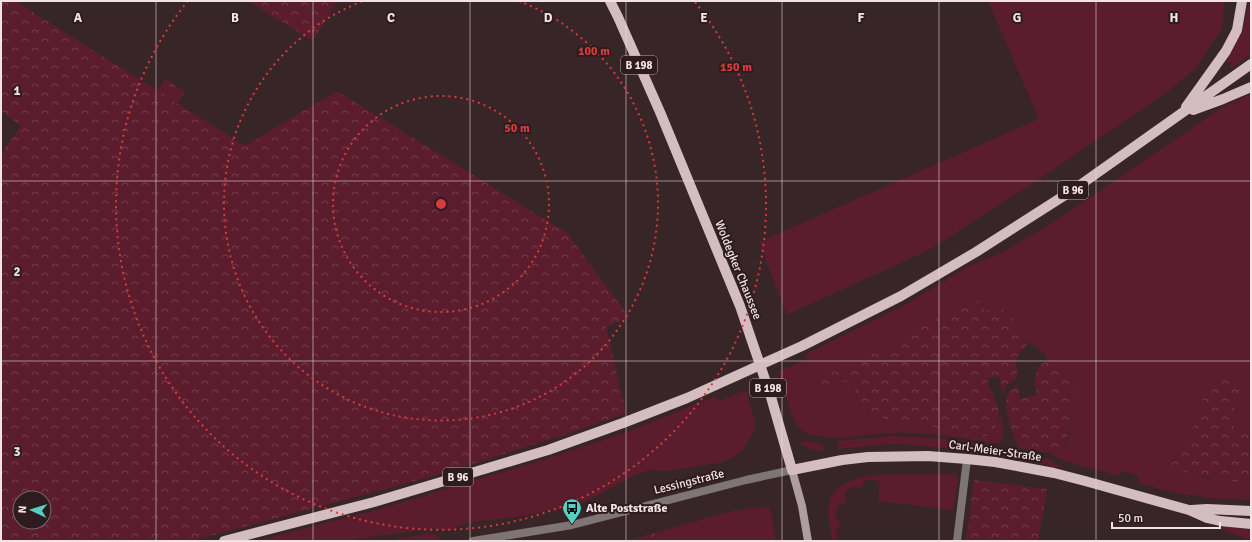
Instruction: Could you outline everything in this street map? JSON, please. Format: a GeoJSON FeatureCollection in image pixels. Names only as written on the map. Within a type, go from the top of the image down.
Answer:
{"type":"FeatureCollection","features":[{"type":"Feature","properties":{"kind":"main road","name":"Woldegker Chaussee"},"geometry":{"type":"LineString","coordinates":[[610,1],[660,112],[740,306],[771,397],[802,506],[808,541]]}},
{"type":"Feature","properties":{"kind":"main road","name":"Woldegker Chaussee"},"geometry":{"type":"LineString","coordinates":[[613,1],[618,17]]}},
{"type":"Feature","properties":{"kind":"main road","name":"B 96"},"geometry":{"type":"LineString","coordinates":[[1182,114],[1206,78],[1226,52],[1237,30],[1242,1]]}},
{"type":"Feature","properties":{"kind":"main road","name":"B 96"},"geometry":{"type":"LineString","coordinates":[[224,541],[374,502],[548,450],[623,423],[714,386],[802,346],[901,296],[963,260],[1074,190],[1251,64]]}},
{"type":"Feature","properties":{"kind":"main road","name":"B 96"},"geometry":{"type":"LineString","coordinates":[[1182,114],[1224,99],[1251,87]]}},
{"type":"Feature","properties":{"kind":"main road","name":"Carl-Meier-Straße"},"geometry":{"type":"LineString","coordinates":[[792,470],[842,460],[868,457],[928,456],[995,462],[1085,481],[1189,510],[1207,518],[1220,521],[1251,524]]}},
{"type":"Feature","properties":{"kind":"main road","name":"Carl-Meier-Straße"},"geometry":{"type":"LineString","coordinates":[[1189,510],[1207,509],[1251,511]]}},
{"type":"Feature","properties":{"kind":"street"},"geometry":{"type":"LineString","coordinates":[[957,541],[967,459]]}},
{"type":"Feature","properties":{"kind":"street","name":"Lessingstraße"},"geometry":{"type":"LineString","coordinates":[[473,541],[572,525],[746,480],[792,470]]}},
{"type":"Feature","properties":{"kind":"green space"},"geometry":{"type":"Polygon","coordinates":[[[1,1],[15,1],[245,146],[337,91],[567,233],[629,317],[606,327],[626,413],[561,436],[433,476],[192,541],[1,541],[1,154],[21,126],[1,111],[1,1]]]}},
{"type":"Feature","properties":{"kind":"green space"},"geometry":{"type":"Polygon","coordinates":[[[248,1],[337,1],[313,41],[248,1]]]}},
{"type":"Feature","properties":{"kind":"green space"},"geometry":{"type":"Polygon","coordinates":[[[988,1],[1224,1],[1222,28],[1195,69],[1166,93],[1038,180],[929,250],[787,315],[759,242],[1039,119],[988,1]]]}},
{"type":"Feature","properties":{"kind":"green space"},"geometry":{"type":"Polygon","coordinates":[[[1249,1],[1251,1],[1251,54],[1230,69],[1232,62],[1225,63],[1243,31],[1249,1]]]}},
{"type":"Feature","properties":{"kind":"green space"},"geometry":{"type":"Polygon","coordinates":[[[165,79],[185,92],[177,104],[157,91],[165,79]]]}},
{"type":"Feature","properties":{"kind":"green space"},"geometry":{"type":"Polygon","coordinates":[[[1251,94],[1251,427],[1240,430],[1234,427],[1232,423],[1232,413],[1241,400],[1194,425],[1183,451],[1170,463],[1162,466],[1181,470],[1212,480],[1243,481],[1251,479],[1251,500],[1210,498],[1171,492],[1139,483],[1138,476],[1124,471],[1116,475],[1067,462],[1049,453],[1065,450],[1068,441],[1072,411],[1057,363],[1048,361],[1044,353],[1028,341],[1013,318],[1002,308],[985,310],[981,307],[982,301],[903,337],[886,349],[875,354],[864,353],[860,355],[857,361],[851,365],[844,365],[826,391],[836,384],[850,382],[854,384],[857,401],[860,407],[871,413],[891,420],[943,428],[957,434],[968,436],[991,434],[997,426],[1000,413],[1003,436],[1000,444],[918,433],[883,433],[843,438],[822,437],[801,430],[795,423],[778,372],[807,359],[806,354],[905,305],[967,267],[1003,252],[1054,222],[1223,107],[1251,94]]]}},
{"type":"Feature","properties":{"kind":"green space"},"geometry":{"type":"Polygon","coordinates":[[[982,300],[981,307],[985,310],[1002,308],[1013,318],[1028,341],[1026,346],[1018,355],[1015,380],[1007,384],[1002,395],[1000,378],[996,376],[988,379],[987,383],[996,400],[998,411],[995,429],[989,435],[966,436],[945,429],[882,418],[861,407],[854,384],[850,382],[842,382],[826,391],[822,390],[821,385],[825,375],[844,365],[851,365],[857,361],[860,355],[864,353],[875,354],[961,305],[982,300]]]}},
{"type":"Feature","properties":{"kind":"green space"},"geometry":{"type":"Polygon","coordinates":[[[1048,361],[1057,363],[1069,381],[1073,392],[1071,418],[1064,450],[1049,453],[1019,448],[1009,420],[1006,404],[1009,392],[1017,386],[1020,399],[1037,395],[1035,380],[1037,371],[1043,363],[1048,361]]]}},
{"type":"Feature","properties":{"kind":"green space"},"geometry":{"type":"Polygon","coordinates":[[[1214,376],[1229,380],[1241,389],[1241,400],[1233,410],[1231,420],[1234,427],[1240,430],[1251,427],[1251,479],[1234,482],[1217,480],[1162,466],[1171,463],[1183,451],[1210,381],[1214,376]]]}},
{"type":"Feature","properties":{"kind":"green space"},"geometry":{"type":"Polygon","coordinates":[[[746,390],[755,422],[755,428],[745,448],[733,458],[718,463],[668,471],[650,470],[638,474],[584,502],[568,507],[522,516],[472,522],[449,531],[427,529],[343,541],[256,541],[377,510],[549,458],[625,433],[716,396],[719,401],[746,390]]]}},
{"type":"Feature","properties":{"kind":"green space"},"geometry":{"type":"Polygon","coordinates":[[[891,436],[944,439],[997,447],[990,451],[983,452],[890,444],[838,449],[839,441],[891,436]]]}},
{"type":"Feature","properties":{"kind":"green space"},"geometry":{"type":"Polygon","coordinates":[[[805,441],[822,444],[826,451],[810,449],[799,443],[805,441]]]}},
{"type":"Feature","properties":{"kind":"green space"},"geometry":{"type":"Polygon","coordinates":[[[1020,452],[1048,459],[1065,469],[1035,462],[1020,452]]]}},
{"type":"Feature","properties":{"kind":"green space"},"geometry":{"type":"Polygon","coordinates":[[[956,474],[958,478],[953,510],[878,501],[880,483],[875,480],[866,480],[861,488],[852,487],[845,492],[846,502],[838,506],[835,516],[841,523],[836,532],[837,541],[833,541],[828,511],[830,501],[835,491],[844,484],[855,479],[868,476],[956,474]]]}},
{"type":"Feature","properties":{"kind":"green space"},"geometry":{"type":"Polygon","coordinates":[[[974,480],[1047,489],[1038,541],[966,541],[974,480]]]}},
{"type":"Feature","properties":{"kind":"green space"},"geometry":{"type":"Polygon","coordinates":[[[759,507],[769,508],[771,512],[776,541],[662,541],[654,533],[732,511],[759,507]]]}},
{"type":"Feature","properties":{"kind":"green space"},"geometry":{"type":"Polygon","coordinates":[[[1225,526],[1251,530],[1251,540],[1221,529],[1225,526]]]}},
{"type":"Feature","properties":{"kind":"green space"},"geometry":{"type":"Polygon","coordinates":[[[654,533],[662,541],[629,541],[654,533]]]}},
{"type":"Feature","properties":{"kind":"green space"},"geometry":{"type":"Polygon","coordinates":[[[435,534],[439,537],[440,541],[386,541],[435,534]]]}},
{"type":"Feature","properties":{"kind":"place","name":"Alte Poststraße"},"geometry":{"type":"Point","coordinates":[572,525]}}]}
